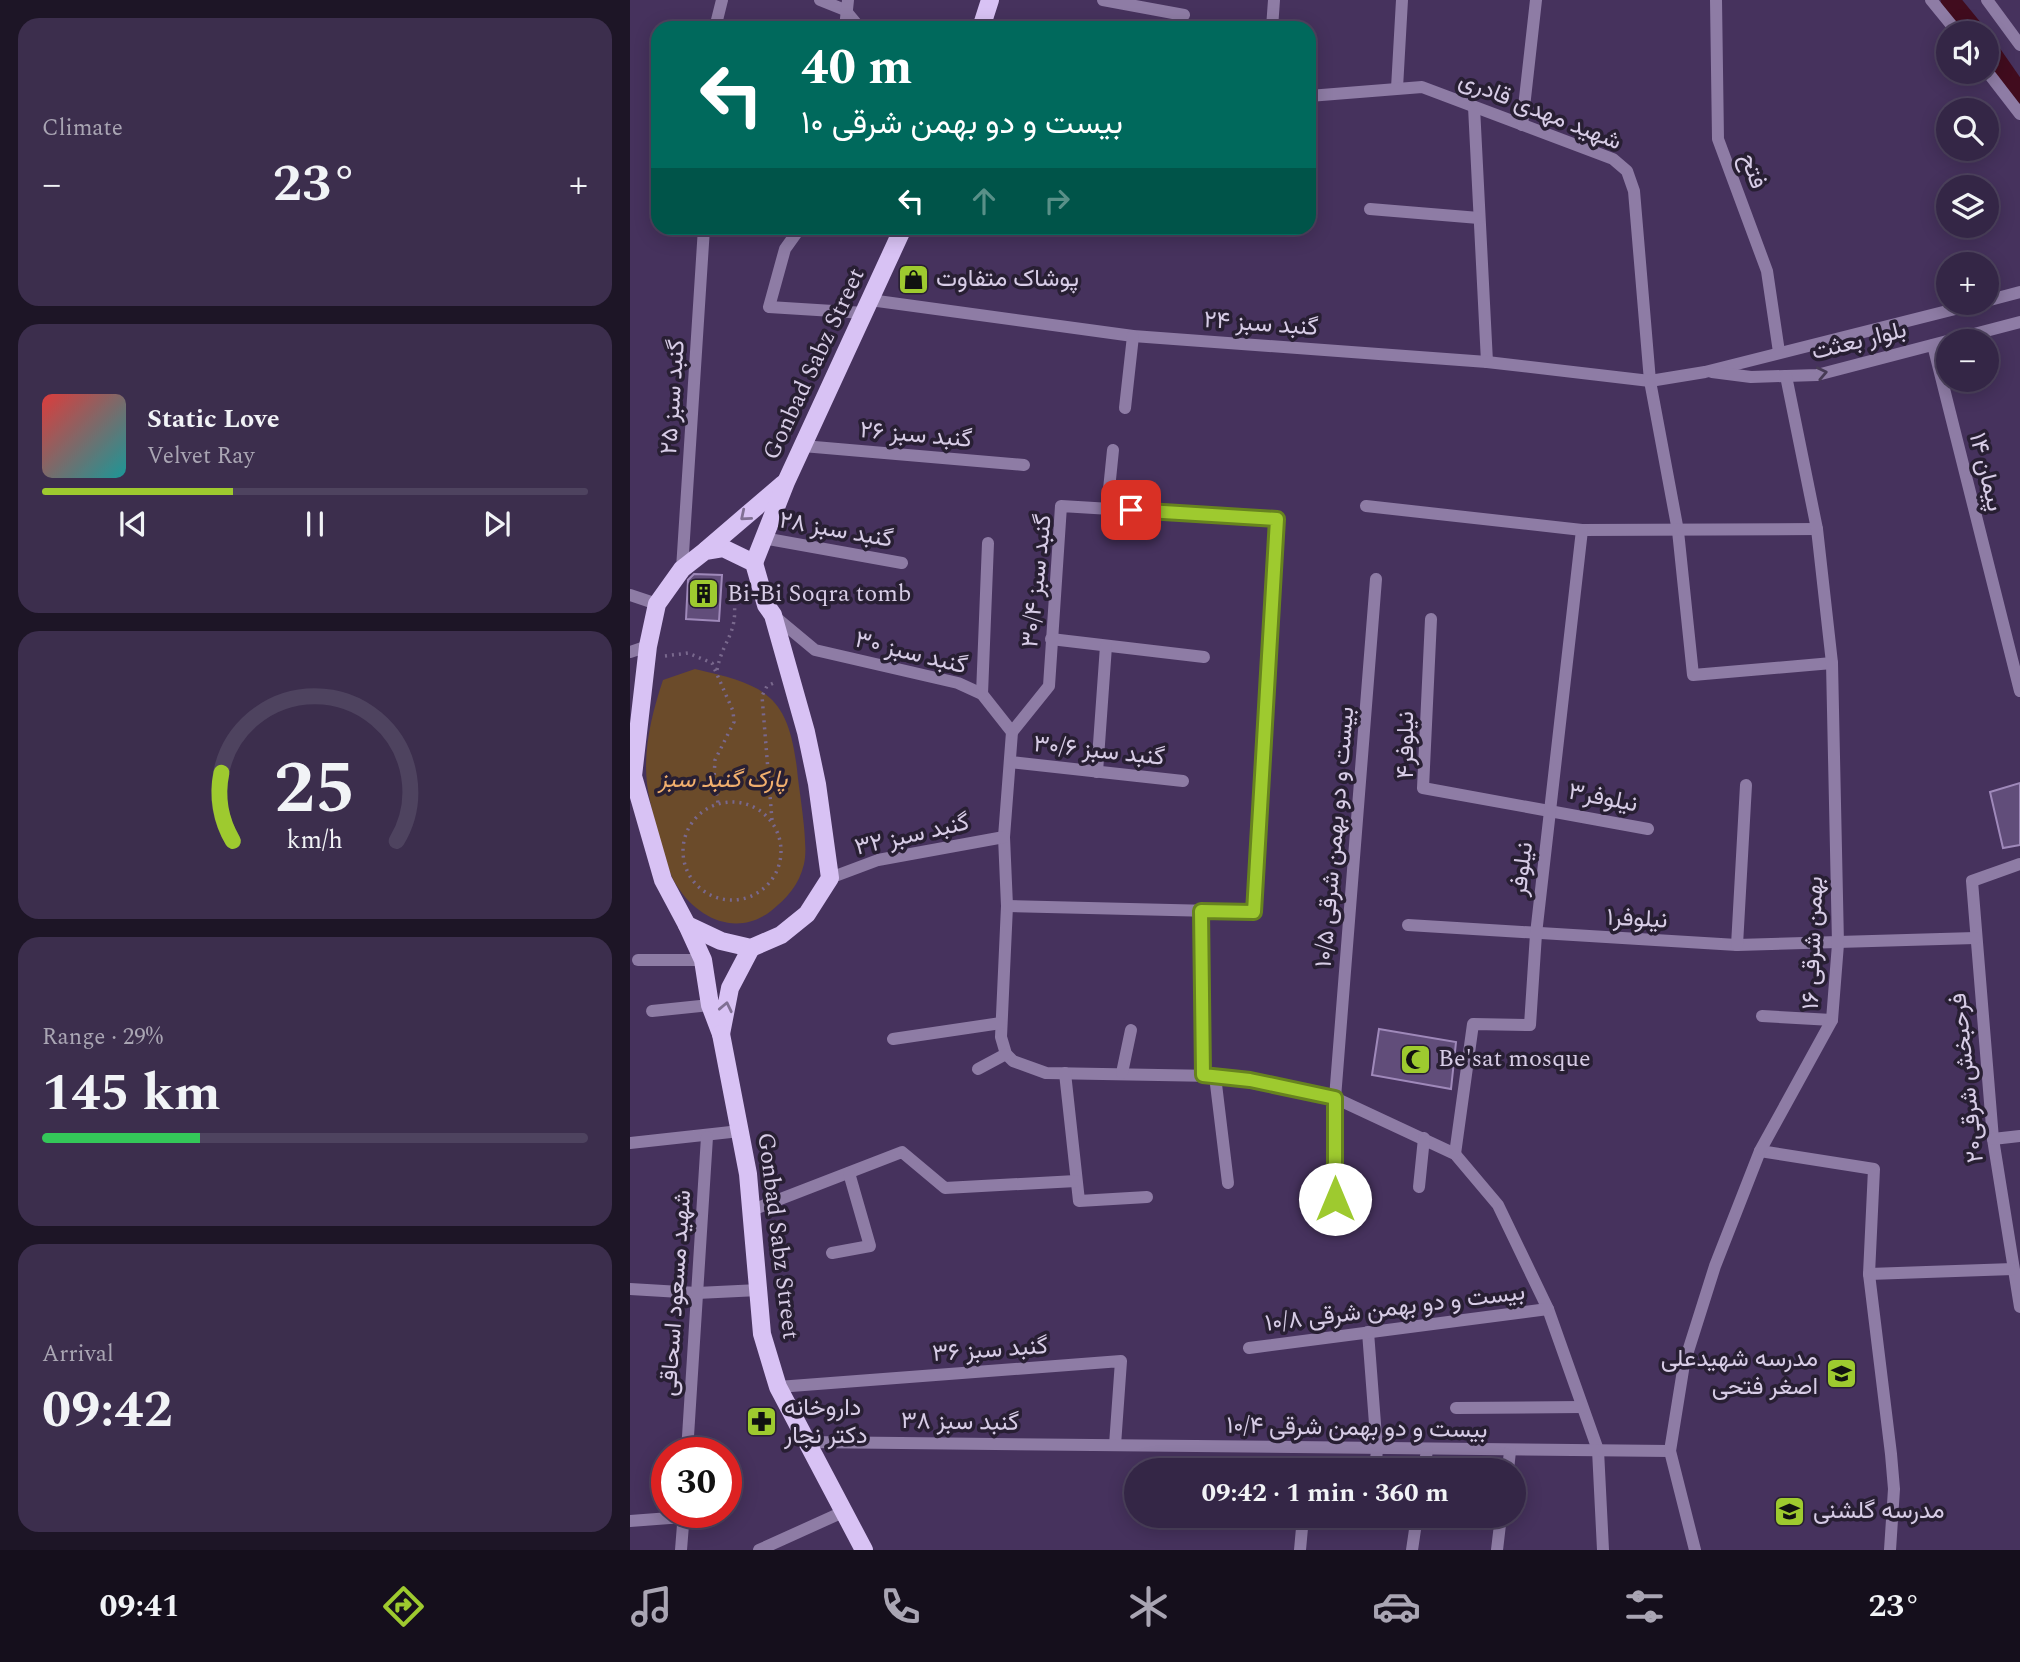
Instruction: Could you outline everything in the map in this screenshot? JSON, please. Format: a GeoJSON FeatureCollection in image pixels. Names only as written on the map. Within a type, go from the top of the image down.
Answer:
{"type":"FeatureCollection","features":[{"type":"Feature","properties":{"kind":"main road"},"geometry":{"type":"LineString","coordinates":[[983,21],[990,0]]}},
{"type":"Feature","properties":{"kind":"main road","name":"Gonbad Sabz Street"},"geometry":{"type":"LineString","coordinates":[[754,563],[786,482],[900,235]]}},
{"type":"Feature","properties":{"kind":"main road","name":"Gonbad Sabz Street"},"geometry":{"type":"LineString","coordinates":[[657,604],[682,569],[786,482]]}},
{"type":"Feature","properties":{"kind":"main road"},"geometry":{"type":"LineString","coordinates":[[687,925],[722,941],[751,948],[781,935],[807,914],[830,878],[817,784],[790,677],[754,563],[723,548],[705,551]]}},
{"type":"Feature","properties":{"kind":"main road"},"geometry":{"type":"LineString","coordinates":[[631,776],[657,604]]}},
{"type":"Feature","properties":{"kind":"main road","name":"Gonbad Sabz Street"},"geometry":{"type":"LineString","coordinates":[[631,776],[663,880],[703,960],[710,1005],[721,1034],[752,1210],[762,1334],[778,1387],[864,1550]]}},
{"type":"Feature","properties":{"kind":"main road","name":"Gonbad Sabz Street"},"geometry":{"type":"LineString","coordinates":[[721,1034],[730,989],[751,948]]}},
{"type":"Feature","properties":{"kind":"street"},"geometry":{"type":"LineString","coordinates":[[717,21],[722,0]]}},
{"type":"Feature","properties":{"kind":"street"},"geometry":{"type":"LineString","coordinates":[[820,0],[846,5],[856,21]]}},
{"type":"Feature","properties":{"kind":"street"},"geometry":{"type":"LineString","coordinates":[[1103,0],[1184,15]]}},
{"type":"Feature","properties":{"kind":"street"},"geometry":{"type":"LineString","coordinates":[[1272,21],[1274,0]]}},
{"type":"Feature","properties":{"kind":"street"},"geometry":{"type":"LineString","coordinates":[[1397,88],[1402,0]]}},
{"type":"Feature","properties":{"kind":"street"},"geometry":{"type":"LineString","coordinates":[[1522,125],[1536,0]]}},
{"type":"Feature","properties":{"kind":"street","name":"فتح"},"geometry":{"type":"LineString","coordinates":[[1716,0],[1718,139],[1768,271],[1779,352]]}},
{"type":"Feature","properties":{"kind":"street"},"geometry":{"type":"LineString","coordinates":[[1930,0],[1948,21]]}},
{"type":"Feature","properties":{"kind":"street"},"geometry":{"type":"LineString","coordinates":[[1987,0],[2020,45]]}},
{"type":"Feature","properties":{"kind":"street"},"geometry":{"type":"LineString","coordinates":[[1997,84],[2020,114]]}},
{"type":"Feature","properties":{"kind":"street","name":"شهید مهدی قادری"},"geometry":{"type":"LineString","coordinates":[[1316,95],[1422,87],[1613,159],[1627,171],[1634,191],[1650,381],[1678,531],[1693,675],[1832,663]]}},
{"type":"Feature","properties":{"kind":"street"},"geometry":{"type":"LineString","coordinates":[[1474,107],[1487,362]]}},
{"type":"Feature","properties":{"kind":"street"},"geometry":{"type":"LineString","coordinates":[[1370,209],[1479,218]]}},
{"type":"Feature","properties":{"kind":"street","name":"گنبد سبز ۲۵"},"geometry":{"type":"LineString","coordinates":[[682,569],[704,235]]}},
{"type":"Feature","properties":{"kind":"street","name":"گنبد سبز ۲۴"},"geometry":{"type":"LineString","coordinates":[[795,235],[785,249],[769,307],[867,306],[1133,336],[1487,362],[1650,381]]}},
{"type":"Feature","properties":{"kind":"street"},"geometry":{"type":"LineString","coordinates":[[1999,298],[2020,292]]}},
{"type":"Feature","properties":{"kind":"street","name":"بلوار بعثت"},"geometry":{"type":"LineString","coordinates":[[1650,381],[1705,372],[1936,314]]}},
{"type":"Feature","properties":{"kind":"street","name":"بلوار بعثت"},"geometry":{"type":"LineString","coordinates":[[1705,372],[1751,377],[1817,375],[2020,322]]}},
{"type":"Feature","properties":{"kind":"street"},"geometry":{"type":"LineString","coordinates":[[1125,408],[1133,336]]}},
{"type":"Feature","properties":{"kind":"street","name":"پیمان ۱۴"},"geometry":{"type":"LineString","coordinates":[[1933,345],[2020,691]]}},
{"type":"Feature","properties":{"kind":"street","name":"بهمن شرقی ۱۶"},"geometry":{"type":"LineString","coordinates":[[1670,1451],[1684,1364],[1715,1266],[1760,1151],[1832,1020],[1838,944],[1832,663],[1817,529],[1786,376]]}},
{"type":"Feature","properties":{"kind":"street","name":"گنبد سبز ۲۶"},"geometry":{"type":"LineString","coordinates":[[803,446],[1024,465]]}},
{"type":"Feature","properties":{"kind":"street"},"geometry":{"type":"LineString","coordinates":[[1107,509],[1113,450]]}},
{"type":"Feature","properties":{"kind":"street","name":"گنبد سبز ۳۰/۴"},"geometry":{"type":"LineString","coordinates":[[1012,732],[1049,685],[1061,506],[1277,519],[1254,912],[1201,911]]}},
{"type":"Feature","properties":{"kind":"street"},"geometry":{"type":"LineString","coordinates":[[1366,506],[1582,530],[1817,529]]}},
{"type":"Feature","properties":{"kind":"street","name":"نیلوفر"},"geometry":{"type":"LineString","coordinates":[[1455,1154],[1472,1024],[1530,1025],[1536,934],[1582,530]]}},
{"type":"Feature","properties":{"kind":"street","name":"گنبد سبز ۲۸"},"geometry":{"type":"LineString","coordinates":[[763,538],[902,563]]}},
{"type":"Feature","properties":{"kind":"street"},"geometry":{"type":"LineString","coordinates":[[982,695],[988,543]]}},
{"type":"Feature","properties":{"kind":"street","name":"بیست و دو بهمن شرقی ۱۰/۵"},"geometry":{"type":"LineString","coordinates":[[1335,1199],[1335,1098],[1376,579]]}},
{"type":"Feature","properties":{"kind":"street"},"geometry":{"type":"LineString","coordinates":[[630,595],[657,604]]}},
{"type":"Feature","properties":{"kind":"street","name":"گنبد سبز ۳۰"},"geometry":{"type":"LineString","coordinates":[[772,615],[816,650],[958,683],[982,695],[1012,732]]}},
{"type":"Feature","properties":{"kind":"street","name":"نیلوفر۴"},"geometry":{"type":"LineString","coordinates":[[1431,619],[1423,788],[1550,809]]}},
{"type":"Feature","properties":{"kind":"street"},"geometry":{"type":"LineString","coordinates":[[1051,639],[1204,657]]}},
{"type":"Feature","properties":{"kind":"street"},"geometry":{"type":"LineString","coordinates":[[1097,772],[1106,646]]}},
{"type":"Feature","properties":{"kind":"street"},"geometry":{"type":"LineString","coordinates":[[630,652],[648,653]]}},
{"type":"Feature","properties":{"kind":"street"},"geometry":{"type":"LineString","coordinates":[[1012,732],[1004,837],[1007,905],[1001,1023],[1006,1054],[1026,1068],[1065,1073],[1209,1075],[1335,1098],[1455,1154],[1499,1205],[1548,1310],[1598,1450],[1603,1550]]}},
{"type":"Feature","properties":{"kind":"street","name":"گنبد سبز ۳۰/۶"},"geometry":{"type":"LineString","coordinates":[[1010,762],[1184,781]]}},
{"type":"Feature","properties":{"kind":"street"},"geometry":{"type":"LineString","coordinates":[[1737,945],[1746,785]]}},
{"type":"Feature","properties":{"kind":"street","name":"نیلوفر۳"},"geometry":{"type":"LineString","coordinates":[[1550,809],[1648,829]]}},
{"type":"Feature","properties":{"kind":"street","name":"گنبد سبز ۳۲"},"geometry":{"type":"LineString","coordinates":[[830,878],[878,860],[1004,837]]}},
{"type":"Feature","properties":{"kind":"street","name":"فرحبخش شرقی۲۰"},"geometry":{"type":"LineString","coordinates":[[2020,864],[1972,881],[1993,1139],[2020,1307]]}},
{"type":"Feature","properties":{"kind":"street"},"geometry":{"type":"LineString","coordinates":[[1007,905],[1201,911],[1209,1075],[1228,1183]]}},
{"type":"Feature","properties":{"kind":"street","name":"نیلوفر۱"},"geometry":{"type":"LineString","coordinates":[[1408,925],[1737,945],[1975,938]]}},
{"type":"Feature","properties":{"kind":"street"},"geometry":{"type":"LineString","coordinates":[[638,960],[703,960]]}},
{"type":"Feature","properties":{"kind":"street"},"geometry":{"type":"LineString","coordinates":[[652,1011],[710,1005]]}},
{"type":"Feature","properties":{"kind":"street"},"geometry":{"type":"LineString","coordinates":[[1762,1016],[1832,1020]]}},
{"type":"Feature","properties":{"kind":"street"},"geometry":{"type":"LineString","coordinates":[[893,1039],[1001,1023]]}},
{"type":"Feature","properties":{"kind":"street"},"geometry":{"type":"LineString","coordinates":[[1122,1073],[1131,1030]]}},
{"type":"Feature","properties":{"kind":"street"},"geometry":{"type":"LineString","coordinates":[[978,1069],[1006,1054]]}},
{"type":"Feature","properties":{"kind":"street"},"geometry":{"type":"LineString","coordinates":[[1065,1073],[1079,1201],[1147,1197]]}},
{"type":"Feature","properties":{"kind":"street"},"geometry":{"type":"LineString","coordinates":[[630,1143],[707,1137],[740,1131]]}},
{"type":"Feature","properties":{"kind":"street"},"geometry":{"type":"LineString","coordinates":[[1993,1139],[2020,1136]]}},
{"type":"Feature","properties":{"kind":"street","name":"شهید مسعود اسحاقی"},"geometry":{"type":"LineString","coordinates":[[688,1437],[707,1137]]}},
{"type":"Feature","properties":{"kind":"street"},"geometry":{"type":"LineString","coordinates":[[1419,1187],[1424,1139]]}},
{"type":"Feature","properties":{"kind":"street"},"geometry":{"type":"LineString","coordinates":[[1760,1151],[1874,1169],[1869,1274],[1894,1489],[1890,1550]]}},
{"type":"Feature","properties":{"kind":"street"},"geometry":{"type":"LineString","coordinates":[[752,1210],[902,1152],[945,1188],[1076,1181]]}},
{"type":"Feature","properties":{"kind":"street"},"geometry":{"type":"LineString","coordinates":[[832,1253],[870,1246],[849,1173]]}},
{"type":"Feature","properties":{"kind":"street"},"geometry":{"type":"LineString","coordinates":[[1869,1274],[2013,1269]]}},
{"type":"Feature","properties":{"kind":"street"},"geometry":{"type":"LineString","coordinates":[[630,1289],[697,1293],[759,1290]]}},
{"type":"Feature","properties":{"kind":"street","name":"بیست و دو بهمن شرقی ۱۰/۸"},"geometry":{"type":"LineString","coordinates":[[1249,1348],[1548,1310]]}},
{"type":"Feature","properties":{"kind":"street"},"geometry":{"type":"LineString","coordinates":[[1368,1332],[1377,1458]]}},
{"type":"Feature","properties":{"kind":"street","name":"گنبد سبز ۳۶"},"geometry":{"type":"LineString","coordinates":[[778,1387],[1121,1361],[1115,1445]]}},
{"type":"Feature","properties":{"kind":"street"},"geometry":{"type":"LineString","coordinates":[[1456,1408],[1582,1407]]}},
{"type":"Feature","properties":{"kind":"street","name":"گنبد سبز ۳۸"},"geometry":{"type":"LineString","coordinates":[[806,1441],[1115,1445]]}},
{"type":"Feature","properties":{"kind":"street","name":"بیست و دو بهمن شرقی ۱۰/۴"},"geometry":{"type":"LineString","coordinates":[[1115,1445],[1377,1450],[1598,1450]]}},
{"type":"Feature","properties":{"kind":"street"},"geometry":{"type":"LineString","coordinates":[[1426,1458],[1427,1450]]}},
{"type":"Feature","properties":{"kind":"street"},"geometry":{"type":"LineString","coordinates":[[1598,1450],[1670,1451],[1695,1550]]}},
{"type":"Feature","properties":{"kind":"street"},"geometry":{"type":"LineString","coordinates":[[1509,1458],[1510,1451]]}},
{"type":"Feature","properties":{"kind":"street"},"geometry":{"type":"LineString","coordinates":[[759,1550],[843,1512]]}},
{"type":"Feature","properties":{"kind":"street"},"geometry":{"type":"LineString","coordinates":[[630,1521],[651,1519]]}},
{"type":"Feature","properties":{"kind":"street"},"geometry":{"type":"LineString","coordinates":[[681,1550],[682,1528]]}},
{"type":"Feature","properties":{"kind":"street"},"geometry":{"type":"LineString","coordinates":[[1300,1550],[1305,1528]]}},
{"type":"Feature","properties":{"kind":"street"},"geometry":{"type":"LineString","coordinates":[[1412,1550],[1415,1528]]}},
{"type":"Feature","properties":{"kind":"street"},"geometry":{"type":"LineString","coordinates":[[1497,1550],[1500,1528]]}},
{"type":"Feature","properties":{"kind":"path"},"geometry":{"type":"LineString","coordinates":[[717,670],[720,654],[737,622],[734,600]]}},
{"type":"Feature","properties":{"kind":"path"},"geometry":{"type":"LineString","coordinates":[[648,653],[688,653],[704,657],[717,670],[733,711],[734,722],[715,760],[713,778],[718,803]]}},
{"type":"Feature","properties":{"kind":"path"},"geometry":{"type":"LineString","coordinates":[[773,823],[752,805],[739,802],[718,803],[695,817],[686,831],[682,848],[684,864],[691,880],[703,892],[719,899],[736,900],[753,896],[766,886],[777,872],[781,855],[780,838],[773,823],[762,696],[767,685],[790,677]]}},
{"type":"Feature","properties":{"kind":"green space","name":"پارک گنبد سبز"},"geometry":{"type":"Polygon","coordinates":[[[695,669],[739,681],[769,697],[787,724],[793,744],[805,831],[802,872],[796,885],[771,911],[745,923],[719,921],[707,915],[686,898],[677,886],[659,837],[647,784],[647,744],[663,680],[695,669]]]}},
{"type":"Feature","properties":{"kind":"building","name":"Bi-Bi Soqra tomb"},"geometry":{"type":"Polygon","coordinates":[[[694,574],[722,575],[719,621],[686,619],[688,580],[694,574]]]}},
{"type":"Feature","properties":{"kind":"building"},"geometry":{"type":"Polygon","coordinates":[[[2020,783],[2020,845],[2003,848],[1990,792],[2020,783]]]}},
{"type":"Feature","properties":{"kind":"building","name":"Be'sat mosque"},"geometry":{"type":"Polygon","coordinates":[[[1379,1029],[1456,1042],[1451,1089],[1372,1075],[1379,1029]]]}},
{"type":"Feature","properties":{"kind":"waterway"},"geometry":{"type":"LineString","coordinates":[[1950,0],[1967,21]]}},
{"type":"Feature","properties":{"kind":"waterway"},"geometry":{"type":"LineString","coordinates":[[1999,64],[2020,94]]}},
{"type":"Feature","properties":{"kind":"place","name":"پوشاک متفاوت"},"geometry":{"type":"Point","coordinates":[913,279]}},
{"type":"Feature","properties":{"kind":"place","name":"Bi-Bi Soqra tomb"},"geometry":{"type":"Point","coordinates":[704,594]}},
{"type":"Feature","properties":{"kind":"place","name":"Be'sat mosque"},"geometry":{"type":"Point","coordinates":[1415,1059]}},
{"type":"Feature","properties":{"kind":"place","name":"مدرسه شهیدعلی اصغر فتحی"},"geometry":{"type":"Point","coordinates":[1841,1373]}},
{"type":"Feature","properties":{"kind":"place","name":"داروخانه دکتر نجار"},"geometry":{"type":"Point","coordinates":[761,1422]}},
{"type":"Feature","properties":{"kind":"place","name":"مدرسه گلشنی"},"geometry":{"type":"Point","coordinates":[1790,1511]}},
{"type":"Feature","properties":{"kind":"route"},"geometry":{"type":"LineString","coordinates":[[1131,510],[1277,519],[1254,912],[1201,911],[1203,1075],[1250,1080],[1335,1098],[1335,1199]]}}]}
